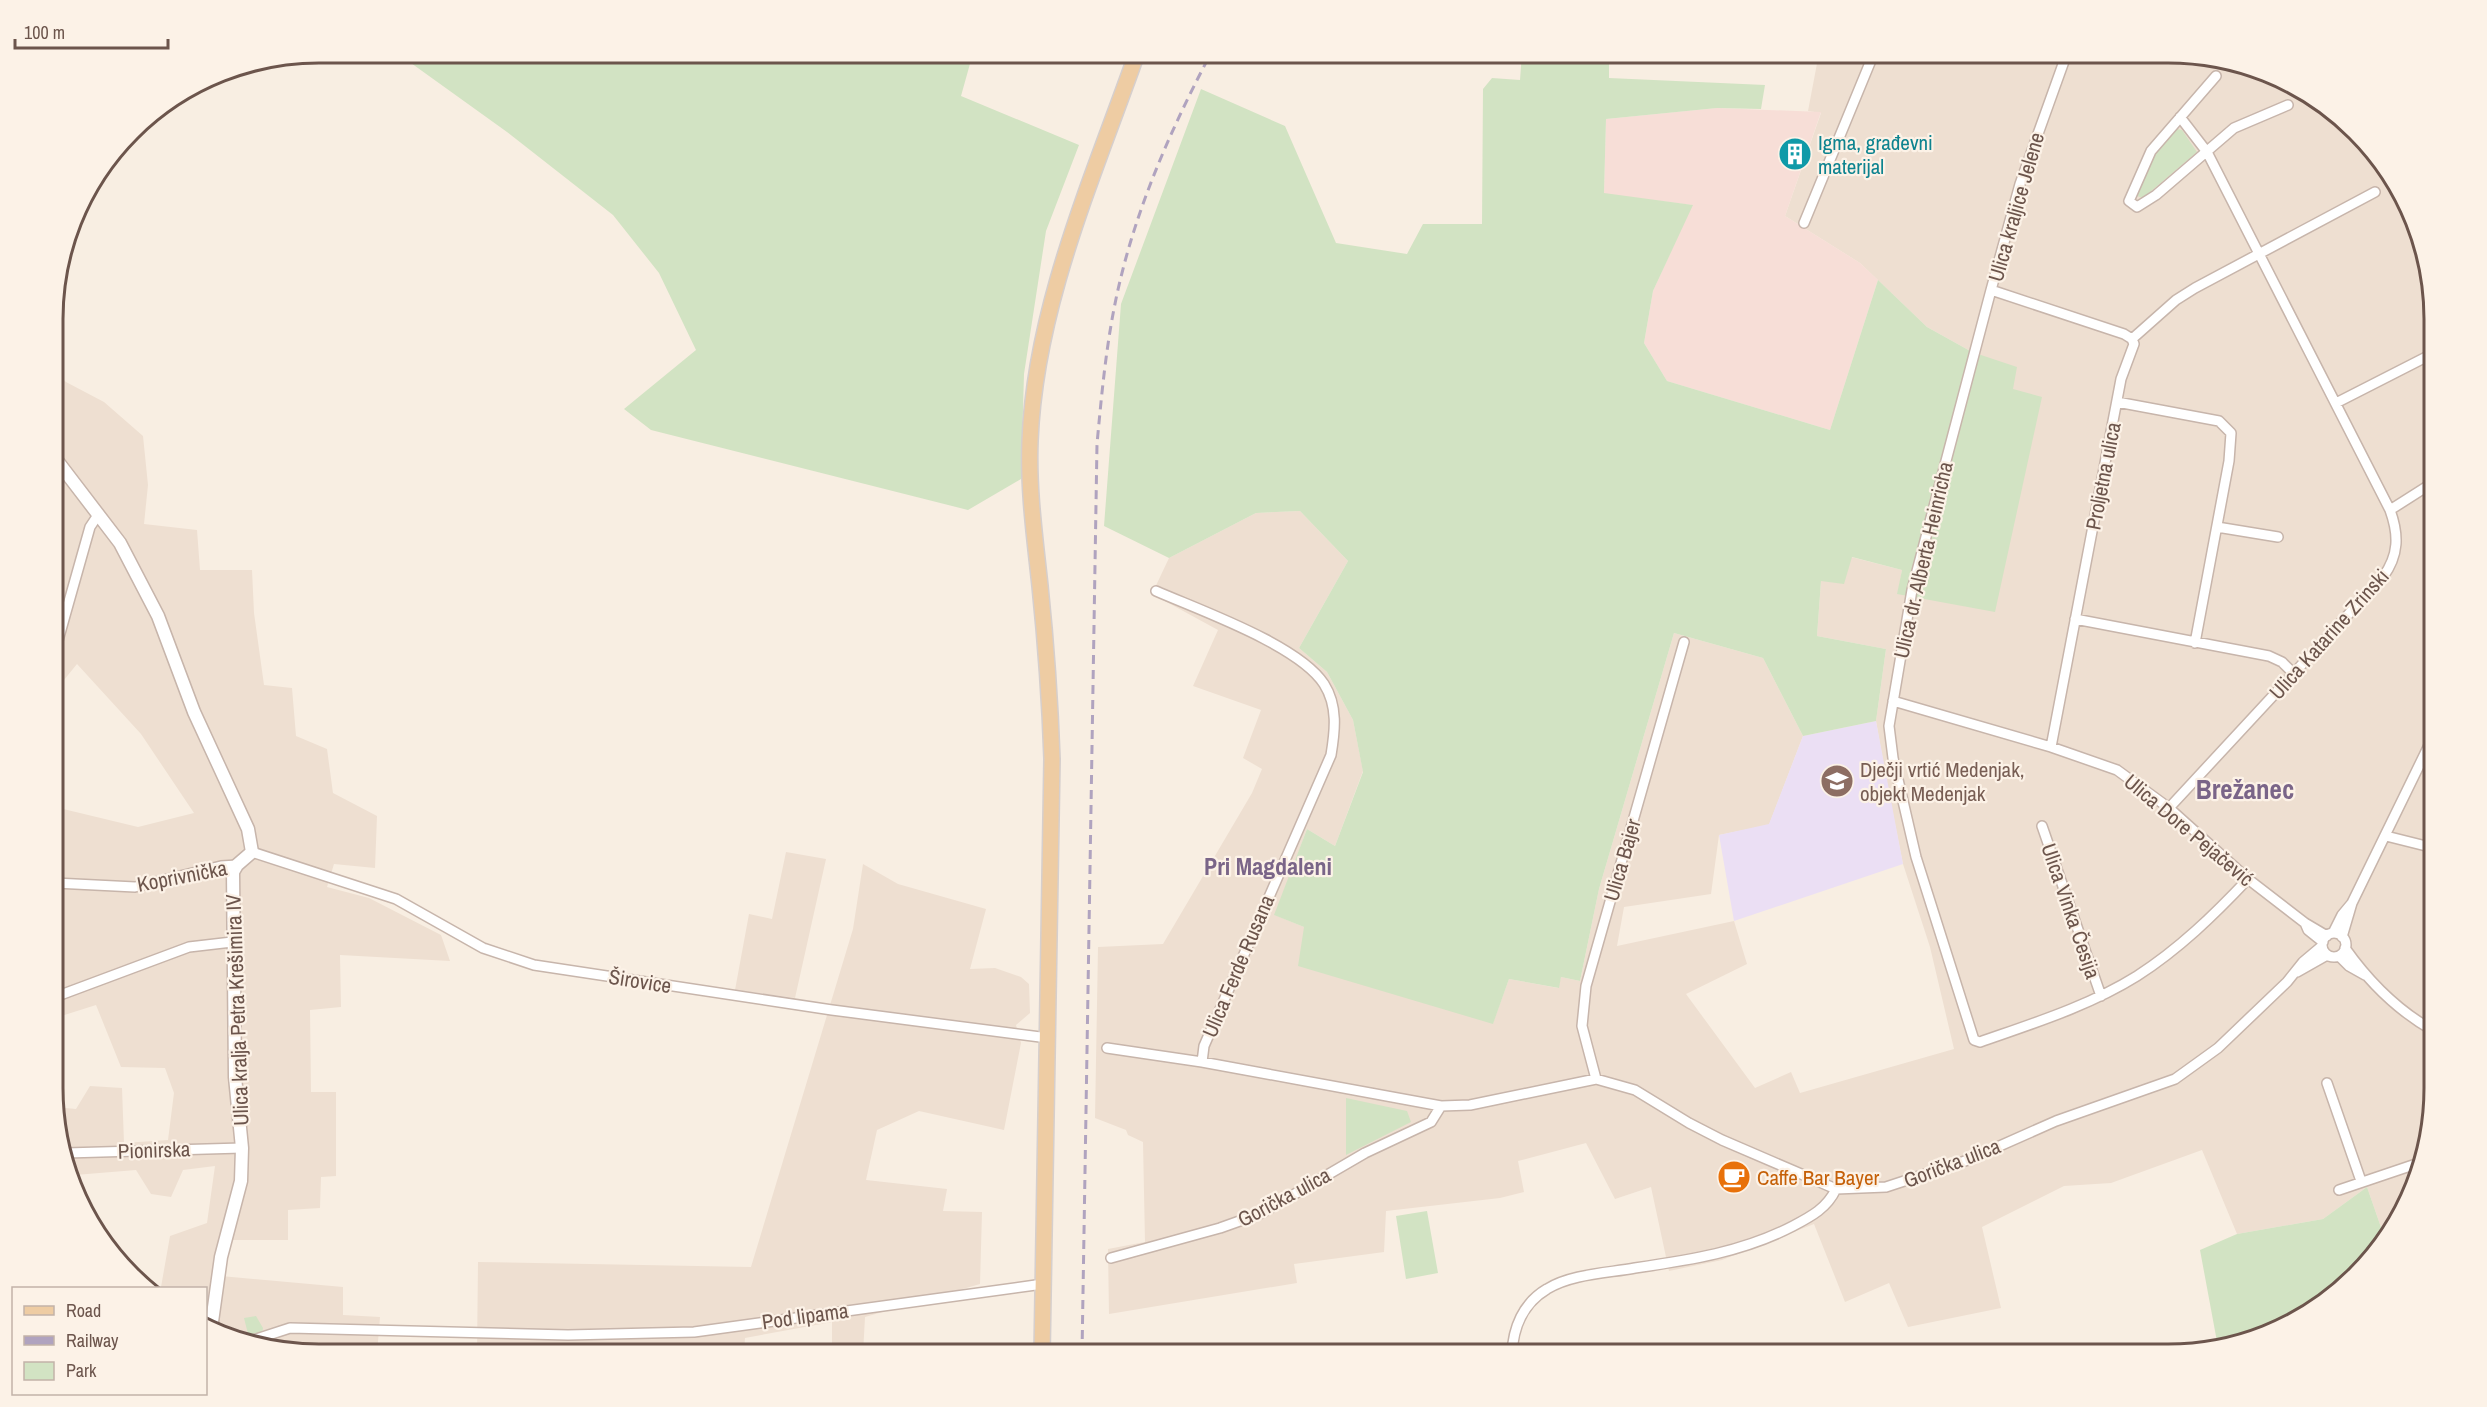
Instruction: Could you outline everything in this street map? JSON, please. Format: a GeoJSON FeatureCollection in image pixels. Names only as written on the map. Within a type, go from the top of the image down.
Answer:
{"type":"FeatureCollection","features":[{"type":"Feature","properties":{"kind":"main road"},"geometry":{"type":"LineString","coordinates":[[1042,1344],[1051,736],[1047,649],[1033,507],[1030,441],[1035,393],[1053,302],[1067,251],[1133,63]]}},
{"type":"Feature","properties":{"kind":"street"},"geometry":{"type":"LineString","coordinates":[[1804,223],[1869,63]]}},
{"type":"Feature","properties":{"kind":"street","name":"Ulica kraljice Jelene"},"geometry":{"type":"LineString","coordinates":[[2063,63],[2020,184],[1991,290],[2124,334],[2132,339]]}},
{"type":"Feature","properties":{"kind":"street"},"geometry":{"type":"LineString","coordinates":[[2216,76],[2151,151],[2129,201],[2137,207],[2145,203],[2234,128],[2288,105]]}},
{"type":"Feature","properties":{"kind":"street"},"geometry":{"type":"LineString","coordinates":[[2180,117],[2206,152],[2336,403],[2424,358]]}},
{"type":"Feature","properties":{"kind":"street"},"geometry":{"type":"LineString","coordinates":[[2117,402],[2121,379],[2133,349],[2132,339],[2176,300],[2375,192]]}},
{"type":"Feature","properties":{"kind":"street","name":"Ulica dr. Alberta Heinricha"},"geometry":{"type":"LineString","coordinates":[[1974,1040],[1916,857],[1903,806],[1890,726],[1912,590],[1991,290]]}},
{"type":"Feature","properties":{"kind":"street","name":"Proljetna ulica"},"geometry":{"type":"LineString","coordinates":[[2051,747],[2117,402],[2219,421],[2228,428],[2232,440],[2195,643]]}},
{"type":"Feature","properties":{"kind":"street","name":"Ulica Katarine Zrinski"},"geometry":{"type":"LineString","coordinates":[[2169,808],[2390,567],[2396,554],[2397,535],[2390,510],[2336,403]]}},
{"type":"Feature","properties":{"kind":"street"},"geometry":{"type":"LineString","coordinates":[[63,469],[120,543],[158,616],[194,712],[248,829],[252,852]]}},
{"type":"Feature","properties":{"kind":"street"},"geometry":{"type":"LineString","coordinates":[[2390,510],[2424,488]]}},
{"type":"Feature","properties":{"kind":"street"},"geometry":{"type":"LineString","coordinates":[[63,623],[90,527],[98,516]]}},
{"type":"Feature","properties":{"kind":"street"},"geometry":{"type":"LineString","coordinates":[[2217,526],[2278,537]]}},
{"type":"Feature","properties":{"kind":"street","name":"Ulica Ferde Rusana"},"geometry":{"type":"LineString","coordinates":[[1156,591],[1271,643],[1302,663],[1324,683],[1332,702],[1336,726],[1331,755],[1214,1024],[1202,1053],[1202,1062]]}},
{"type":"Feature","properties":{"kind":"street"},"geometry":{"type":"LineString","coordinates":[[2076,619],[2269,656],[2282,662],[2294,674]]}},
{"type":"Feature","properties":{"kind":"street","name":"Ulica Bajer"},"geometry":{"type":"LineString","coordinates":[[1596,1079],[1582,1026],[1586,986],[1684,642]]}},
{"type":"Feature","properties":{"kind":"street","name":"Ulica Dore Pejačević"},"geometry":{"type":"LineString","coordinates":[[1893,701],[2051,747],[2117,770],[2169,808],[2248,879],[2305,923],[2308,930],[2329,941]]}},
{"type":"Feature","properties":{"kind":"street"},"geometry":{"type":"LineString","coordinates":[[2329,941],[2352,903],[2424,756]]}},
{"type":"Feature","properties":{"kind":"street","name":"Ulica Vinka Česija"},"geometry":{"type":"LineString","coordinates":[[2042,826],[2100,996]]}},
{"type":"Feature","properties":{"kind":"street"},"geometry":{"type":"LineString","coordinates":[[2386,836],[2424,846]]}},
{"type":"Feature","properties":{"kind":"street","name":"Širovice"},"geometry":{"type":"LineString","coordinates":[[252,852],[396,899],[483,948],[534,965],[832,1010],[1048,1038]]}},
{"type":"Feature","properties":{"kind":"street","name":"Ulica kralja Petra Krešimira IV"},"geometry":{"type":"LineString","coordinates":[[212,1320],[221,1257],[241,1181],[242,1148],[235,1077],[233,872],[237,865],[252,852]]}},
{"type":"Feature","properties":{"kind":"street","name":"Koprivnička"},"geometry":{"type":"LineString","coordinates":[[63,883],[135,887],[221,866],[237,865]]}},
{"type":"Feature","properties":{"kind":"street","name":"Ulica Vinka Česija"},"geometry":{"type":"LineString","coordinates":[[1974,1040],[1980,1042],[2100,996],[2138,975],[2178,947],[2248,879]]}},
{"type":"Feature","properties":{"kind":"street"},"geometry":{"type":"LineString","coordinates":[[2329,941],[2399,1007],[2424,1024]]}},
{"type":"Feature","properties":{"kind":"street"},"geometry":{"type":"LineString","coordinates":[[2329,941],[2342,952]]}},
{"type":"Feature","properties":{"kind":"street","name":"Gorička ulica"},"geometry":{"type":"LineString","coordinates":[[1107,1048],[1202,1062],[1441,1106],[1470,1105],[1596,1079],[1635,1090],[1722,1140],[1836,1188],[1852,1190],[1886,1187],[1940,1170],[2056,1121],[2164,1084],[2218,1048],[2329,941]]}},
{"type":"Feature","properties":{"kind":"street"},"geometry":{"type":"LineString","coordinates":[[63,994],[189,947],[232,942]]}},
{"type":"Feature","properties":{"kind":"street"},"geometry":{"type":"LineString","coordinates":[[2327,1083],[2361,1181]]}},
{"type":"Feature","properties":{"kind":"street","name":"Gorička ulica"},"geometry":{"type":"LineString","coordinates":[[1111,1258],[1220,1228],[1262,1213],[1365,1153],[1431,1122],[1441,1106]]}},
{"type":"Feature","properties":{"kind":"street","name":"Pionirska"},"geometry":{"type":"LineString","coordinates":[[72,1153],[242,1148]]}},
{"type":"Feature","properties":{"kind":"street"},"geometry":{"type":"LineString","coordinates":[[2340,1190],[2411,1165]]}},
{"type":"Feature","properties":{"kind":"street"},"geometry":{"type":"LineString","coordinates":[[1513,1344],[1516,1325],[1525,1309],[1548,1288],[1580,1278],[1722,1253],[1783,1231],[1809,1217],[1827,1206],[1836,1188]]}},
{"type":"Feature","properties":{"kind":"street","name":"Pod lipama"},"geometry":{"type":"LineString","coordinates":[[262,1337],[290,1328],[568,1335],[694,1332],[1043,1284]]}},
{"type":"Feature","properties":{"kind":"shaded area"},"geometry":{"type":"Polygon","coordinates":[[[1817,63],[2168,63],[2201,65],[2234,72],[2281,89],[2324,116],[2349,138],[2371,163],[2398,206],[2419,269],[2424,319],[2424,1088],[2422,1121],[2415,1154],[2398,1201],[2390,1216],[2382,1229],[2367,1187],[2323,1219],[2237,1234],[2202,1150],[2111,1183],[2064,1186],[1982,1227],[2001,1308],[1908,1327],[1889,1283],[1845,1302],[1814,1224],[1722,1260],[1669,1271],[1651,1187],[1615,1199],[1586,1143],[1518,1161],[1524,1192],[1500,1198],[1386,1211],[1384,1252],[1294,1264],[1297,1283],[1109,1314],[1108,1249],[1145,1242],[1143,1142],[1128,1135],[1126,1130],[1095,1118],[1098,947],[1163,944],[1252,793],[1262,769],[1243,758],[1261,710],[1193,686],[1218,630],[1152,594],[1169,558],[1256,513],[1300,511],[1348,561],[1299,648],[1327,672],[1353,720],[1363,771],[1335,846],[1307,829],[1275,915],[1304,927],[1493,1023],[1509,979],[1558,988],[1561,977],[1580,981],[1599,889],[1674,633],[1763,658],[1803,736],[1769,825],[1719,835],[1711,894],[1624,907],[1617,946],[1734,921],[1747,964],[1686,994],[1755,1088],[1791,1072],[1800,1093],[1954,1049],[1930,947],[1903,864],[1876,721],[1886,649],[1817,636],[1821,581],[1851,557],[1902,570],[1898,594],[2013,389],[1972,352],[1927,327],[1860,263],[1785,216],[1821,113],[1808,111],[1817,63]]]}},
{"type":"Feature","properties":{"kind":"shaded area"},"geometry":{"type":"Polygon","coordinates":[[[1717,108],[1821,112],[1785,216],[1860,263],[1878,280],[1830,430],[1667,381],[1644,343],[1653,291],[1692,205],[1604,194],[1606,119],[1717,108]]]}},
{"type":"Feature","properties":{"kind":"shaded area"},"geometry":{"type":"Polygon","coordinates":[[[63,379],[104,402],[143,436],[148,485],[144,524],[197,530],[200,570],[252,570],[254,613],[264,685],[292,688],[296,736],[327,749],[333,793],[377,816],[375,868],[334,864],[327,887],[369,898],[441,935],[450,961],[340,955],[341,1007],[310,1010],[311,1092],[336,1092],[336,1176],[321,1177],[320,1208],[288,1210],[288,1240],[231,1240],[221,1276],[343,1287],[343,1315],[380,1317],[378,1344],[286,1342],[253,1335],[207,1318],[207,1287],[161,1287],[170,1236],[207,1223],[215,1166],[183,1170],[171,1197],[151,1194],[136,1170],[79,1175],[68,1138],[64,1108],[76,1109],[90,1086],[122,1088],[124,1143],[168,1140],[174,1093],[165,1068],[121,1067],[96,1005],[63,1015],[63,809],[138,827],[194,813],[141,734],[77,664],[63,681],[63,379]]]}},
{"type":"Feature","properties":{"kind":"shaded area","name":"Dječji vrtić Medenjak, objekt Medenjak"},"geometry":{"type":"Polygon","coordinates":[[[1876,721],[1903,864],[1734,921],[1719,835],[1769,824],[1803,736],[1876,721]]]}},
{"type":"Feature","properties":{"kind":"shaded area"},"geometry":{"type":"Polygon","coordinates":[[[786,852],[826,859],[795,998],[735,990],[749,914],[772,919],[786,852]]]}},
{"type":"Feature","properties":{"kind":"shaded area"},"geometry":{"type":"Polygon","coordinates":[[[863,864],[898,884],[986,909],[970,969],[995,968],[1021,977],[1029,984],[1030,1013],[1016,1025],[1021,1043],[1004,1130],[919,1111],[877,1130],[866,1180],[947,1189],[943,1211],[982,1212],[980,1284],[865,1317],[864,1344],[832,1344],[832,1322],[745,1338],[745,1344],[477,1344],[478,1262],[751,1267],[853,929],[863,864]]]}},
{"type":"Feature","properties":{"kind":"green space"},"geometry":{"type":"Polygon","coordinates":[[[411,63],[970,63],[961,96],[1079,145],[1046,231],[1024,374],[1021,479],[968,510],[651,430],[624,409],[696,350],[659,273],[613,215],[507,132],[411,63]]]}},
{"type":"Feature","properties":{"kind":"green space"},"geometry":{"type":"Polygon","coordinates":[[[1521,63],[1609,63],[1609,78],[1765,85],[1761,109],[1717,108],[1606,119],[1604,193],[1693,205],[1653,291],[1644,343],[1667,381],[1830,430],[1878,280],[1927,327],[1972,352],[2017,367],[2013,389],[2042,397],[1995,612],[1897,594],[1902,570],[1852,557],[1844,584],[1821,581],[1817,636],[1886,649],[1876,721],[1803,736],[1763,658],[1674,633],[1599,889],[1580,981],[1561,977],[1559,988],[1509,979],[1493,1024],[1298,966],[1304,927],[1274,915],[1307,829],[1335,846],[1363,772],[1353,720],[1327,672],[1299,648],[1348,561],[1300,511],[1256,513],[1169,558],[1104,526],[1121,304],[1201,89],[1285,126],[1336,243],[1407,254],[1423,224],[1482,224],[1483,89],[1492,78],[1520,80],[1521,63]]]}},
{"type":"Feature","properties":{"kind":"green space"},"geometry":{"type":"Polygon","coordinates":[[[2177,129],[2182,130],[2197,152],[2143,198],[2137,196],[2155,155],[2177,129]]]}},
{"type":"Feature","properties":{"kind":"green space"},"geometry":{"type":"Polygon","coordinates":[[[1346,1098],[1407,1111],[1411,1122],[1346,1155],[1346,1098]]]}},
{"type":"Feature","properties":{"kind":"green space"},"geometry":{"type":"Polygon","coordinates":[[[2367,1187],[2382,1229],[2349,1269],[2310,1301],[2281,1318],[2217,1339],[2200,1250],[2237,1234],[2323,1219],[2367,1187]]]}},
{"type":"Feature","properties":{"kind":"green space"},"geometry":{"type":"Polygon","coordinates":[[[1427,1211],[1438,1273],[1406,1279],[1396,1216],[1427,1211]]]}},
{"type":"Feature","properties":{"kind":"green space"},"geometry":{"type":"Polygon","coordinates":[[[256,1316],[263,1328],[262,1334],[256,1336],[248,1333],[244,1318],[256,1316]]]}},
{"type":"Feature","properties":{"kind":"railway"},"geometry":{"type":"LineString","coordinates":[[1082,1344],[1097,444],[1108,342],[1115,301],[1128,251],[1158,164],[1206,63]]}},
{"type":"Feature","properties":{"kind":"place","name":"Igma, građevni materijal"},"geometry":{"type":"Point","coordinates":[1795,154]}},
{"type":"Feature","properties":{"kind":"place","name":"Dječji vrtić Medenjak, objekt Medenjak"},"geometry":{"type":"Point","coordinates":[1837,781]}},
{"type":"Feature","properties":{"kind":"place","name":"Caffe Bar Bayer"},"geometry":{"type":"Point","coordinates":[1734,1177]}},
{"type":"Feature","properties":{"kind":"district","name":"Brežanec"},"geometry":{"type":"Point","coordinates":[2245,789]}},
{"type":"Feature","properties":{"kind":"district","name":"Pri Magdaleni"},"geometry":{"type":"Point","coordinates":[1268,866]}}]}
